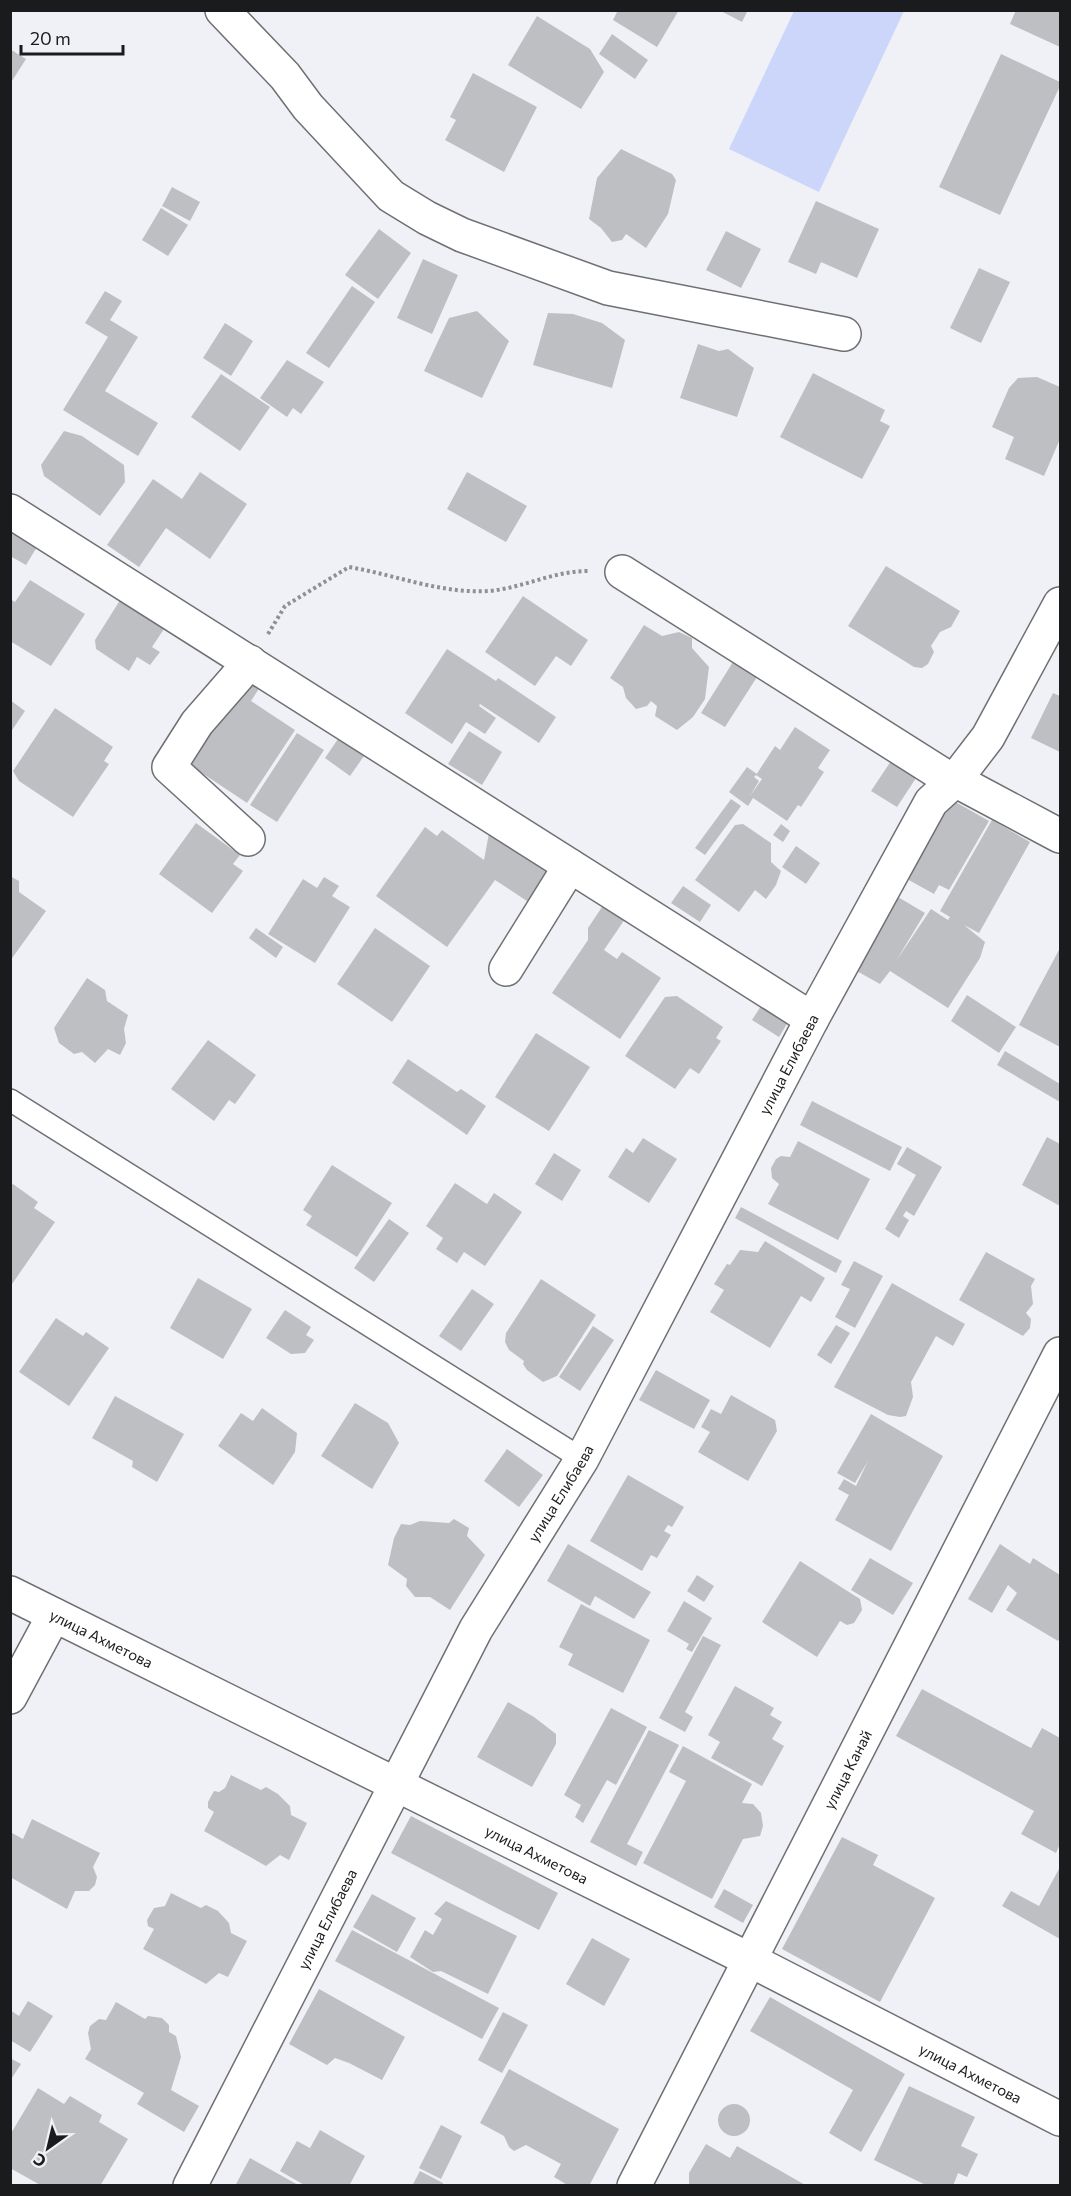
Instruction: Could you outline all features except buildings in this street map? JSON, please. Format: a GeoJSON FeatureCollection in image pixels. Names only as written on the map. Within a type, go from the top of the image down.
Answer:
{"type":"FeatureCollection","features":[{"type":"Feature","properties":{"kind":"street"},"geometry":{"type":"LineString","coordinates":[[225,11],[391,196],[427,218],[462,235],[608,288],[844,334]]}},
{"type":"Feature","properties":{"kind":"street"},"geometry":{"type":"LineString","coordinates":[[10,511],[812,1019]]}},
{"type":"Feature","properties":{"kind":"street"},"geometry":{"type":"LineString","coordinates":[[622,572],[947,788],[1060,836]]}},
{"type":"Feature","properties":{"kind":"street","name":"улица Елибаева"},"geometry":{"type":"LineString","coordinates":[[190,2186],[476,1629],[582,1460],[812,1019],[947,788],[987,737],[1060,604]]}},
{"type":"Feature","properties":{"kind":"street"},"geometry":{"type":"LineString","coordinates":[[248,839],[169,767],[198,723],[249,662]]}},
{"type":"Feature","properties":{"kind":"street"},"geometry":{"type":"LineString","coordinates":[[506,969],[570,866]]}},
{"type":"Feature","properties":{"kind":"street","name":"улица Канай"},"geometry":{"type":"LineString","coordinates":[[634,2186],[1060,1354]]}},
{"type":"Feature","properties":{"kind":"street","name":"улица Ахметова"},"geometry":{"type":"LineString","coordinates":[[10,1593],[750,1960],[1060,2119]]}},
{"type":"Feature","properties":{"kind":"street"},"geometry":{"type":"LineString","coordinates":[[10,1697],[54,1615]]}},
{"type":"Feature","properties":{"kind":"lane"},"geometry":{"type":"LineString","coordinates":[[10,1100],[582,1460]]}},
{"type":"Feature","properties":{"kind":"path"},"geometry":{"type":"LineString","coordinates":[[249,662],[285,606],[349,567],[384,573],[446,591],[491,591],[567,571],[622,572]]}},
{"type":"Feature","properties":{"kind":"shaded area"},"geometry":{"type":"Polygon","coordinates":[[[794,11],[904,11],[819,192],[729,149],[794,11]]]}}]}
